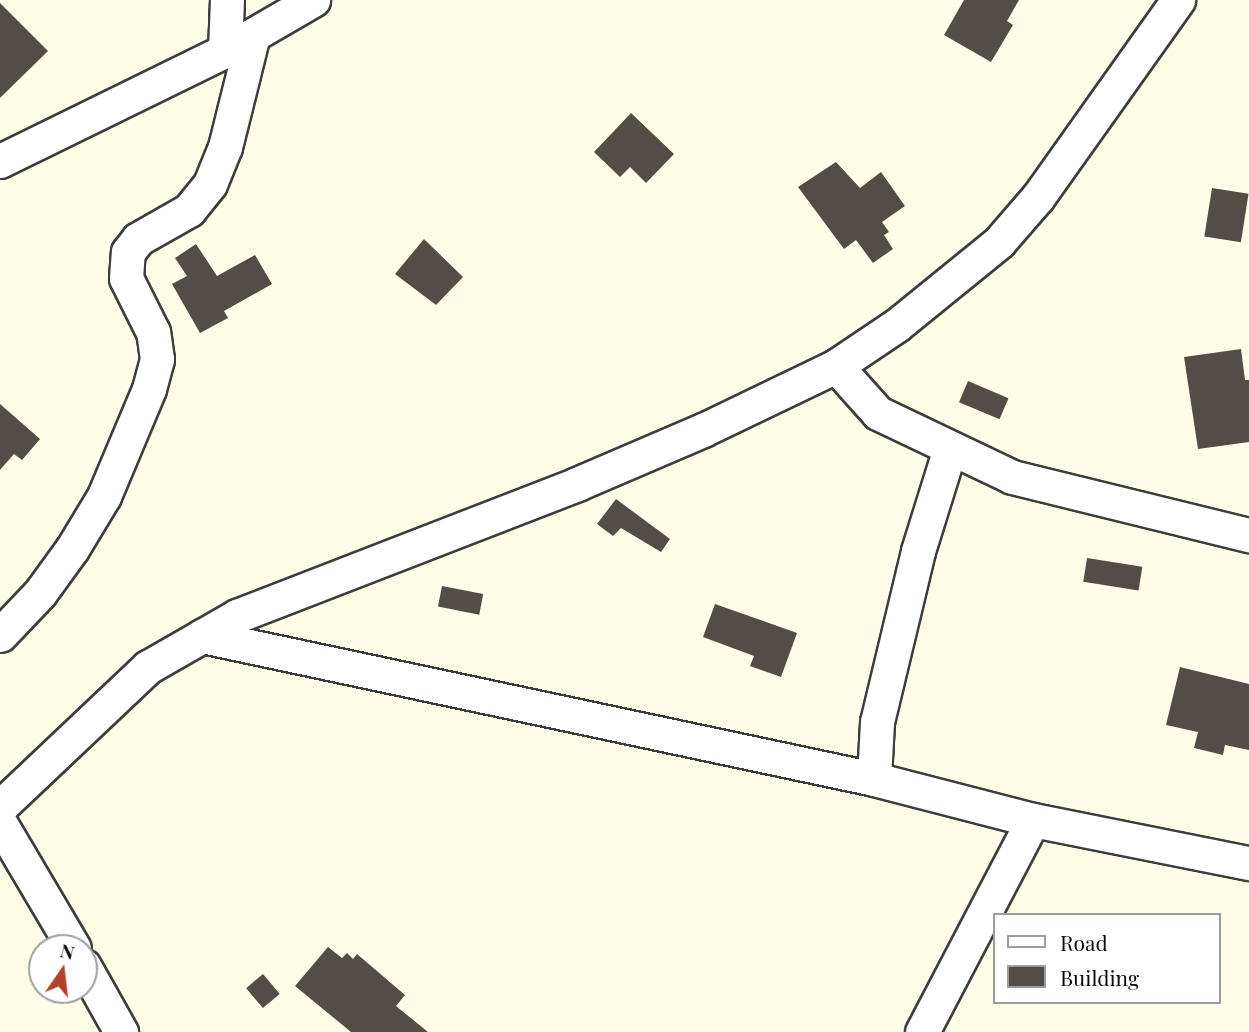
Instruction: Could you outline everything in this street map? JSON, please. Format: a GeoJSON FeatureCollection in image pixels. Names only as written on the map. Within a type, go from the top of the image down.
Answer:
{"type":"FeatureCollection","features":[{"type":"Feature","properties":{"kind":"street"},"geometry":{"type":"LineString","coordinates":[[225,51],[227,0]]}},
{"type":"Feature","properties":{"kind":"street"},"geometry":{"type":"LineString","coordinates":[[0,161],[225,51],[313,0]]}},
{"type":"Feature","properties":{"kind":"street"},"geometry":{"type":"LineString","coordinates":[[0,807],[148,667],[202,636],[283,597],[577,484],[836,366],[897,325],[999,242],[1076,148],[1178,0]]}},
{"type":"Feature","properties":{"kind":"street"},"geometry":{"type":"LineString","coordinates":[[0,635],[40,593],[72,549],[104,496],[135,423],[157,359],[153,332],[126,278],[128,253],[138,239],[189,210],[210,184],[225,147],[253,35]]}},
{"type":"Feature","properties":{"kind":"street"},"geometry":{"type":"LineString","coordinates":[[836,366],[878,414],[1012,477],[1249,535]]}},
{"type":"Feature","properties":{"kind":"street"},"geometry":{"type":"LineString","coordinates":[[874,779],[877,722],[918,551],[950,447]]}},
{"type":"Feature","properties":{"kind":"street"},"geometry":{"type":"LineString","coordinates":[[202,636],[874,779],[1033,820],[1249,863]]}},
{"type":"Feature","properties":{"kind":"street"},"geometry":{"type":"LineString","coordinates":[[922,1032],[1033,820]]}},
{"type":"Feature","properties":{"kind":"street"},"geometry":{"type":"LineString","coordinates":[[0,823],[66,934]]}},
{"type":"Feature","properties":{"kind":"street"},"geometry":{"type":"LineString","coordinates":[[98,991],[121,1032]]}},
{"type":"Feature","properties":{"kind":"building"},"geometry":{"type":"Polygon","coordinates":[[[964,0],[1019,0],[1007,21],[1013,25],[991,62],[944,35],[964,0]]]}},
{"type":"Feature","properties":{"kind":"building"},"geometry":{"type":"Polygon","coordinates":[[[0,3],[48,51],[0,98],[0,3]]]}},
{"type":"Feature","properties":{"kind":"building"},"geometry":{"type":"Polygon","coordinates":[[[631,113],[674,154],[646,183],[630,167],[620,177],[594,152],[631,113]]]}},
{"type":"Feature","properties":{"kind":"building"},"geometry":{"type":"Polygon","coordinates":[[[836,162],[860,188],[881,172],[905,206],[882,222],[889,232],[884,235],[893,249],[873,263],[856,240],[844,249],[798,187],[836,162]]]}},
{"type":"Feature","properties":{"kind":"building"},"geometry":{"type":"Polygon","coordinates":[[[1212,188],[1249,194],[1241,242],[1204,236],[1212,188]]]}},
{"type":"Feature","properties":{"kind":"building"},"geometry":{"type":"Polygon","coordinates":[[[424,239],[463,277],[436,305],[395,274],[424,239]]]}},
{"type":"Feature","properties":{"kind":"building"},"geometry":{"type":"Polygon","coordinates":[[[196,244],[217,276],[255,255],[272,284],[224,311],[228,318],[200,333],[172,284],[187,276],[175,258],[196,244]]]}},
{"type":"Feature","properties":{"kind":"building"},"geometry":{"type":"Polygon","coordinates":[[[1241,349],[1245,380],[1249,380],[1249,442],[1198,449],[1184,357],[1241,349]]]}},
{"type":"Feature","properties":{"kind":"building"},"geometry":{"type":"Polygon","coordinates":[[[968,381],[1009,398],[1000,419],[959,402],[968,381]]]}},
{"type":"Feature","properties":{"kind":"building"},"geometry":{"type":"Polygon","coordinates":[[[0,404],[40,439],[22,460],[14,454],[0,470],[0,404]]]}},
{"type":"Feature","properties":{"kind":"building"},"geometry":{"type":"Polygon","coordinates":[[[616,499],[670,539],[661,552],[621,528],[613,536],[597,524],[616,499]]]}},
{"type":"Feature","properties":{"kind":"building"},"geometry":{"type":"Polygon","coordinates":[[[1087,558],[1142,567],[1139,590],[1083,582],[1087,558]]]}},
{"type":"Feature","properties":{"kind":"building"},"geometry":{"type":"Polygon","coordinates":[[[442,586],[483,594],[479,615],[438,607],[442,586]]]}},
{"type":"Feature","properties":{"kind":"building"},"geometry":{"type":"Polygon","coordinates":[[[715,604],[797,633],[781,677],[750,666],[754,656],[703,637],[715,604]]]}},
{"type":"Feature","properties":{"kind":"building"},"geometry":{"type":"Polygon","coordinates":[[[1180,667],[1249,684],[1249,750],[1225,745],[1223,755],[1194,748],[1198,732],[1166,725],[1180,667]]]}},
{"type":"Feature","properties":{"kind":"building"},"geometry":{"type":"Polygon","coordinates":[[[328,947],[342,958],[347,953],[353,959],[357,954],[405,995],[396,1006],[428,1032],[351,1032],[295,986],[328,947]]]}},
{"type":"Feature","properties":{"kind":"building"},"geometry":{"type":"Polygon","coordinates":[[[263,974],[280,994],[263,1008],[246,988],[263,974]]]}}]}
